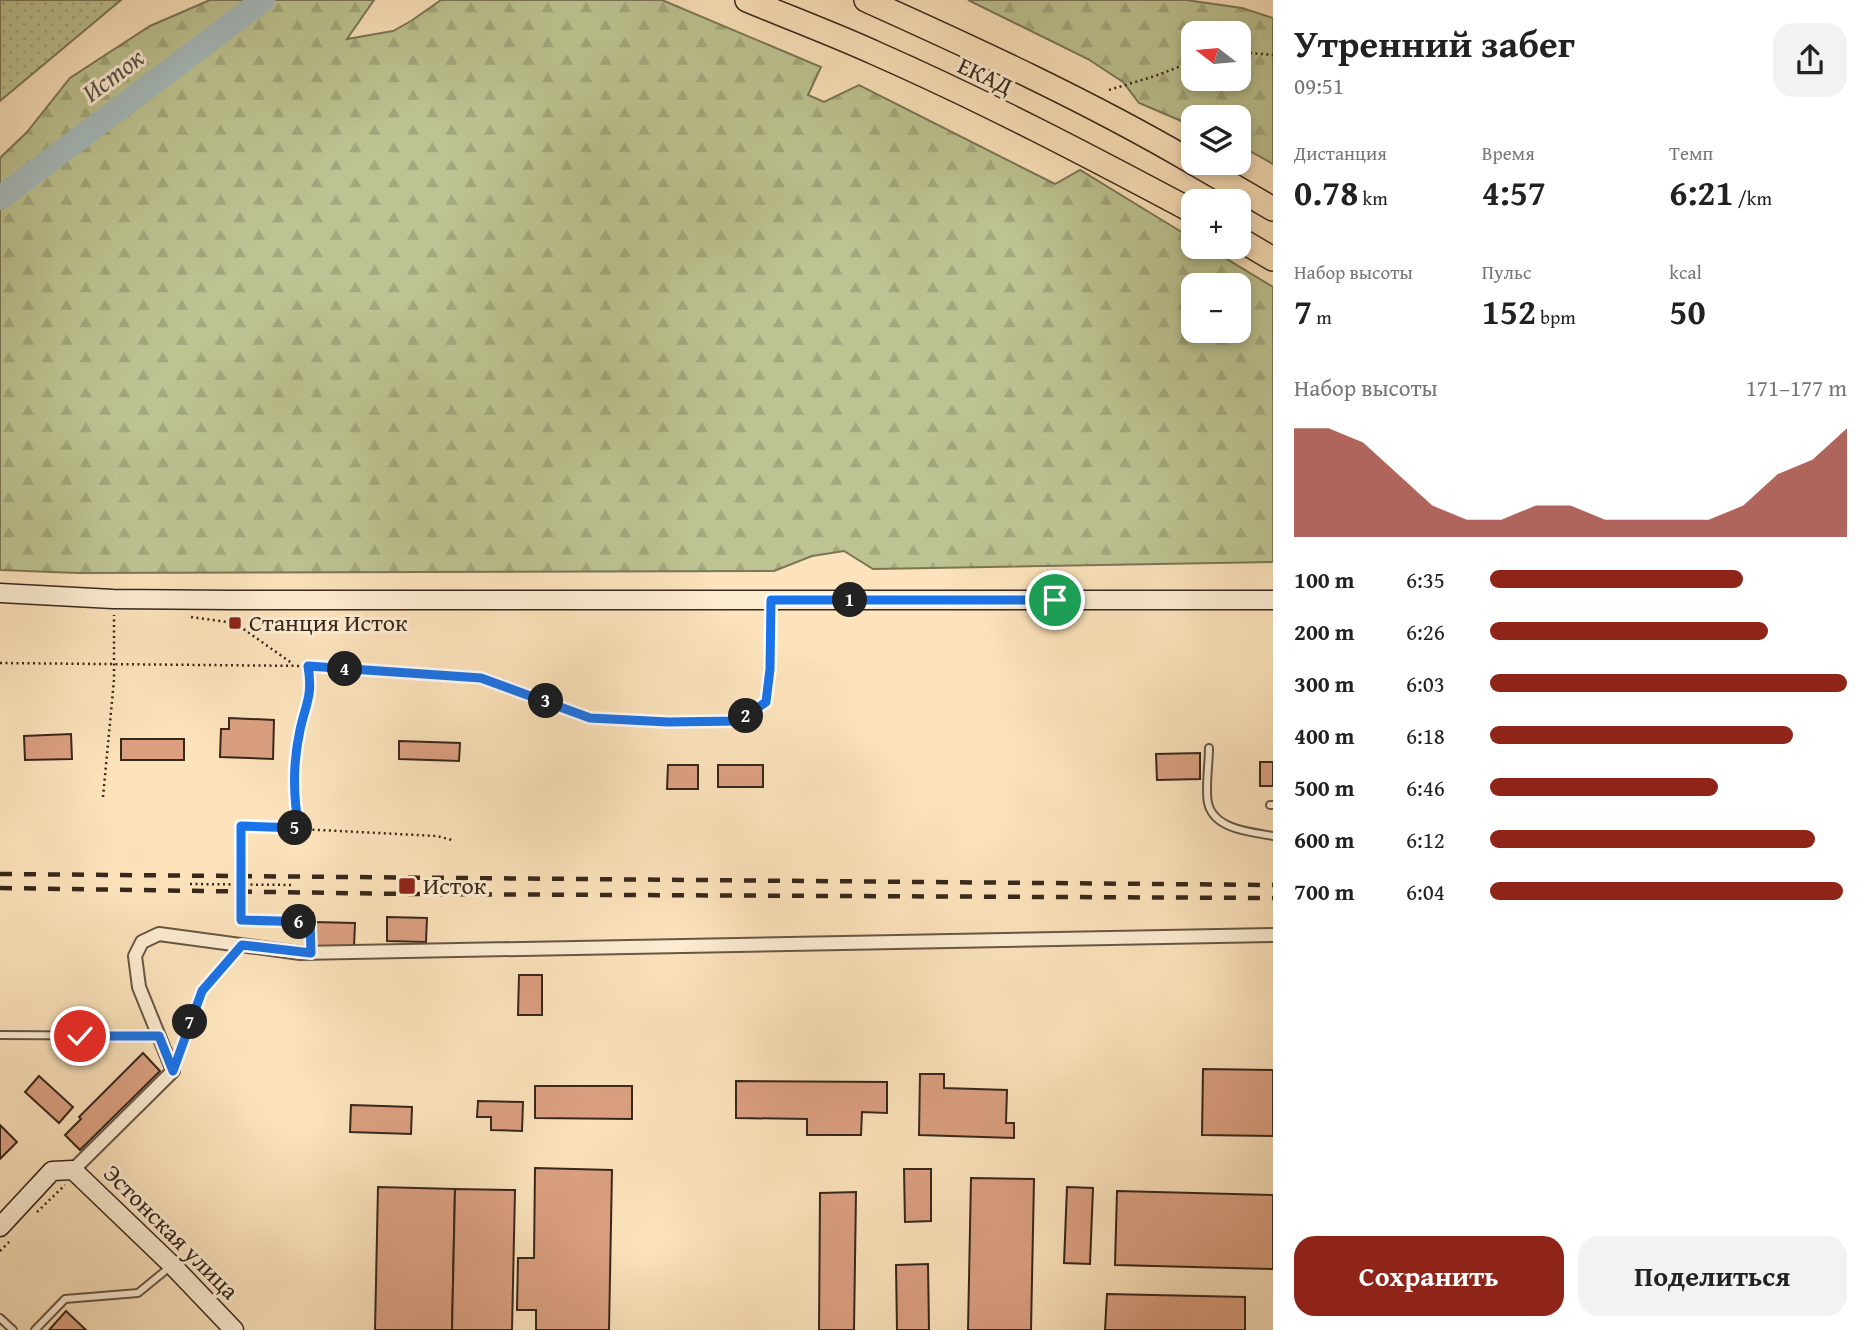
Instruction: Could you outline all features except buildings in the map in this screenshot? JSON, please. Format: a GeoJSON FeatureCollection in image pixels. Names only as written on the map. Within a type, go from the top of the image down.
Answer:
{"type":"FeatureCollection","features":[{"type":"Feature","properties":{"kind":"highway","name":"ЕКАД"},"geometry":{"type":"LineString","coordinates":[[747,0],[876,53],[1098,160],[1181,205]]}},
{"type":"Feature","properties":{"kind":"highway","name":"ЕКАД"},"geometry":{"type":"LineString","coordinates":[[866,0],[993,57],[1129,125],[1181,155]]}},
{"type":"Feature","properties":{"kind":"highway","name":"ЕКАД"},"geometry":{"type":"LineString","coordinates":[[1215,175],[1273,209]]}},
{"type":"Feature","properties":{"kind":"highway"},"geometry":{"type":"LineString","coordinates":[[1251,246],[1273,259]]}},
{"type":"Feature","properties":{"kind":"main road"},"geometry":{"type":"LineString","coordinates":[[0,593],[113,599],[1273,600]]}},
{"type":"Feature","properties":{"kind":"main road"},"geometry":{"type":"LineString","coordinates":[[8,1230],[52,1171],[76,1172]]}},
{"type":"Feature","properties":{"kind":"main road","name":"Эстонская улица"},"geometry":{"type":"LineString","coordinates":[[76,1172],[172,1265],[234,1330]]}},
{"type":"Feature","properties":{"kind":"street"},"geometry":{"type":"LineString","coordinates":[[76,1172],[173,1071],[139,987],[135,956],[142,942],[159,934],[311,953],[1273,935]]}},
{"type":"Feature","properties":{"kind":"lane"},"geometry":{"type":"LineString","coordinates":[[1209,748],[1208,804],[1218,819],[1232,828],[1273,836]]}},
{"type":"Feature","properties":{"kind":"lane"},"geometry":{"type":"LineString","coordinates":[[0,1035],[159,1036]]}},
{"type":"Feature","properties":{"kind":"lane"},"geometry":{"type":"LineString","coordinates":[[35,1330],[65,1299],[138,1293],[172,1265]]}},
{"type":"Feature","properties":{"kind":"lane"},"geometry":{"type":"LineString","coordinates":[[0,1318],[13,1330]]}},
{"type":"Feature","properties":{"kind":"path"},"geometry":{"type":"LineString","coordinates":[[1251,53],[1273,55]]}},
{"type":"Feature","properties":{"kind":"path"},"geometry":{"type":"LineString","coordinates":[[1109,90],[1181,66]]}},
{"type":"Feature","properties":{"kind":"path"},"geometry":{"type":"LineString","coordinates":[[103,797],[115,663],[113,599]]}},
{"type":"Feature","properties":{"kind":"path"},"geometry":{"type":"LineString","coordinates":[[0,663],[308,666],[481,678],[590,718],[668,722],[739,721],[766,702],[770,669],[771,600]]}},
{"type":"Feature","properties":{"kind":"path"},"geometry":{"type":"LineString","coordinates":[[190,617],[235,623],[296,666]]}},
{"type":"Feature","properties":{"kind":"path"},"geometry":{"type":"LineString","coordinates":[[297,828],[295,766],[300,729],[310,698],[308,666]]}},
{"type":"Feature","properties":{"kind":"path"},"geometry":{"type":"LineString","coordinates":[[310,922],[241,920],[241,826],[437,836],[452,840]]}},
{"type":"Feature","properties":{"kind":"path"},"geometry":{"type":"LineString","coordinates":[[190,884],[293,885]]}},
{"type":"Feature","properties":{"kind":"path"},"geometry":{"type":"LineString","coordinates":[[311,953],[310,914],[314,913]]}},
{"type":"Feature","properties":{"kind":"path"},"geometry":{"type":"LineString","coordinates":[[173,1071],[202,991],[242,945]]}},
{"type":"Feature","properties":{"kind":"path"},"geometry":{"type":"LineString","coordinates":[[33,1216],[76,1172]]}},
{"type":"Feature","properties":{"kind":"path"},"geometry":{"type":"LineString","coordinates":[[0,1251],[8,1230]]}},
{"type":"Feature","properties":{"kind":"green space"},"geometry":{"type":"Polygon","coordinates":[[[0,0],[121,0],[0,101],[0,0]]]}},
{"type":"Feature","properties":{"kind":"green space"},"geometry":{"type":"Polygon","coordinates":[[[210,0],[374,0],[347,39],[393,31],[441,0],[662,0],[821,67],[808,95],[824,102],[859,85],[1055,184],[1080,170],[1181,232],[1181,259],[1227,259],[1250,273],[1181,273],[1181,343],[1251,343],[1251,274],[1273,287],[1273,562],[873,569],[844,551],[812,556],[774,571],[78,573],[0,570],[0,158],[27,132],[70,78],[150,26],[210,0]]]}},
{"type":"Feature","properties":{"kind":"green space"},"geometry":{"type":"Polygon","coordinates":[[[968,0],[1186,0],[1242,8],[1273,18],[1273,164],[1251,152],[1251,105],[1181,105],[1181,121],[1139,103],[1123,82],[1088,59],[968,0]]]}},
{"type":"Feature","properties":{"kind":"waterway","name":"Исток"},"geometry":{"type":"LineString","coordinates":[[0,198],[263,0]]}},
{"type":"Feature","properties":{"kind":"railway"},"geometry":{"type":"LineString","coordinates":[[0,874],[1273,885]]}},
{"type":"Feature","properties":{"kind":"railway"},"geometry":{"type":"LineString","coordinates":[[0,888],[407,894],[1273,898]]}},
{"type":"Feature","properties":{"kind":"place","name":"Станция Исток"},"geometry":{"type":"Point","coordinates":[235,623]}},
{"type":"Feature","properties":{"kind":"place","name":"Исток"},"geometry":{"type":"Point","coordinates":[407,886]}},
{"type":"Feature","properties":{"kind":"route"},"geometry":{"type":"LineString","coordinates":[[80,1036],[159,1036],[173,1071],[202,991],[242,945],[311,953],[310,922],[241,920],[241,826],[299,828],[295,808],[295,766],[300,729],[310,698],[308,666],[481,678],[590,718],[668,722],[739,721],[766,702],[770,669],[771,600],[1055,600]]}}]}
